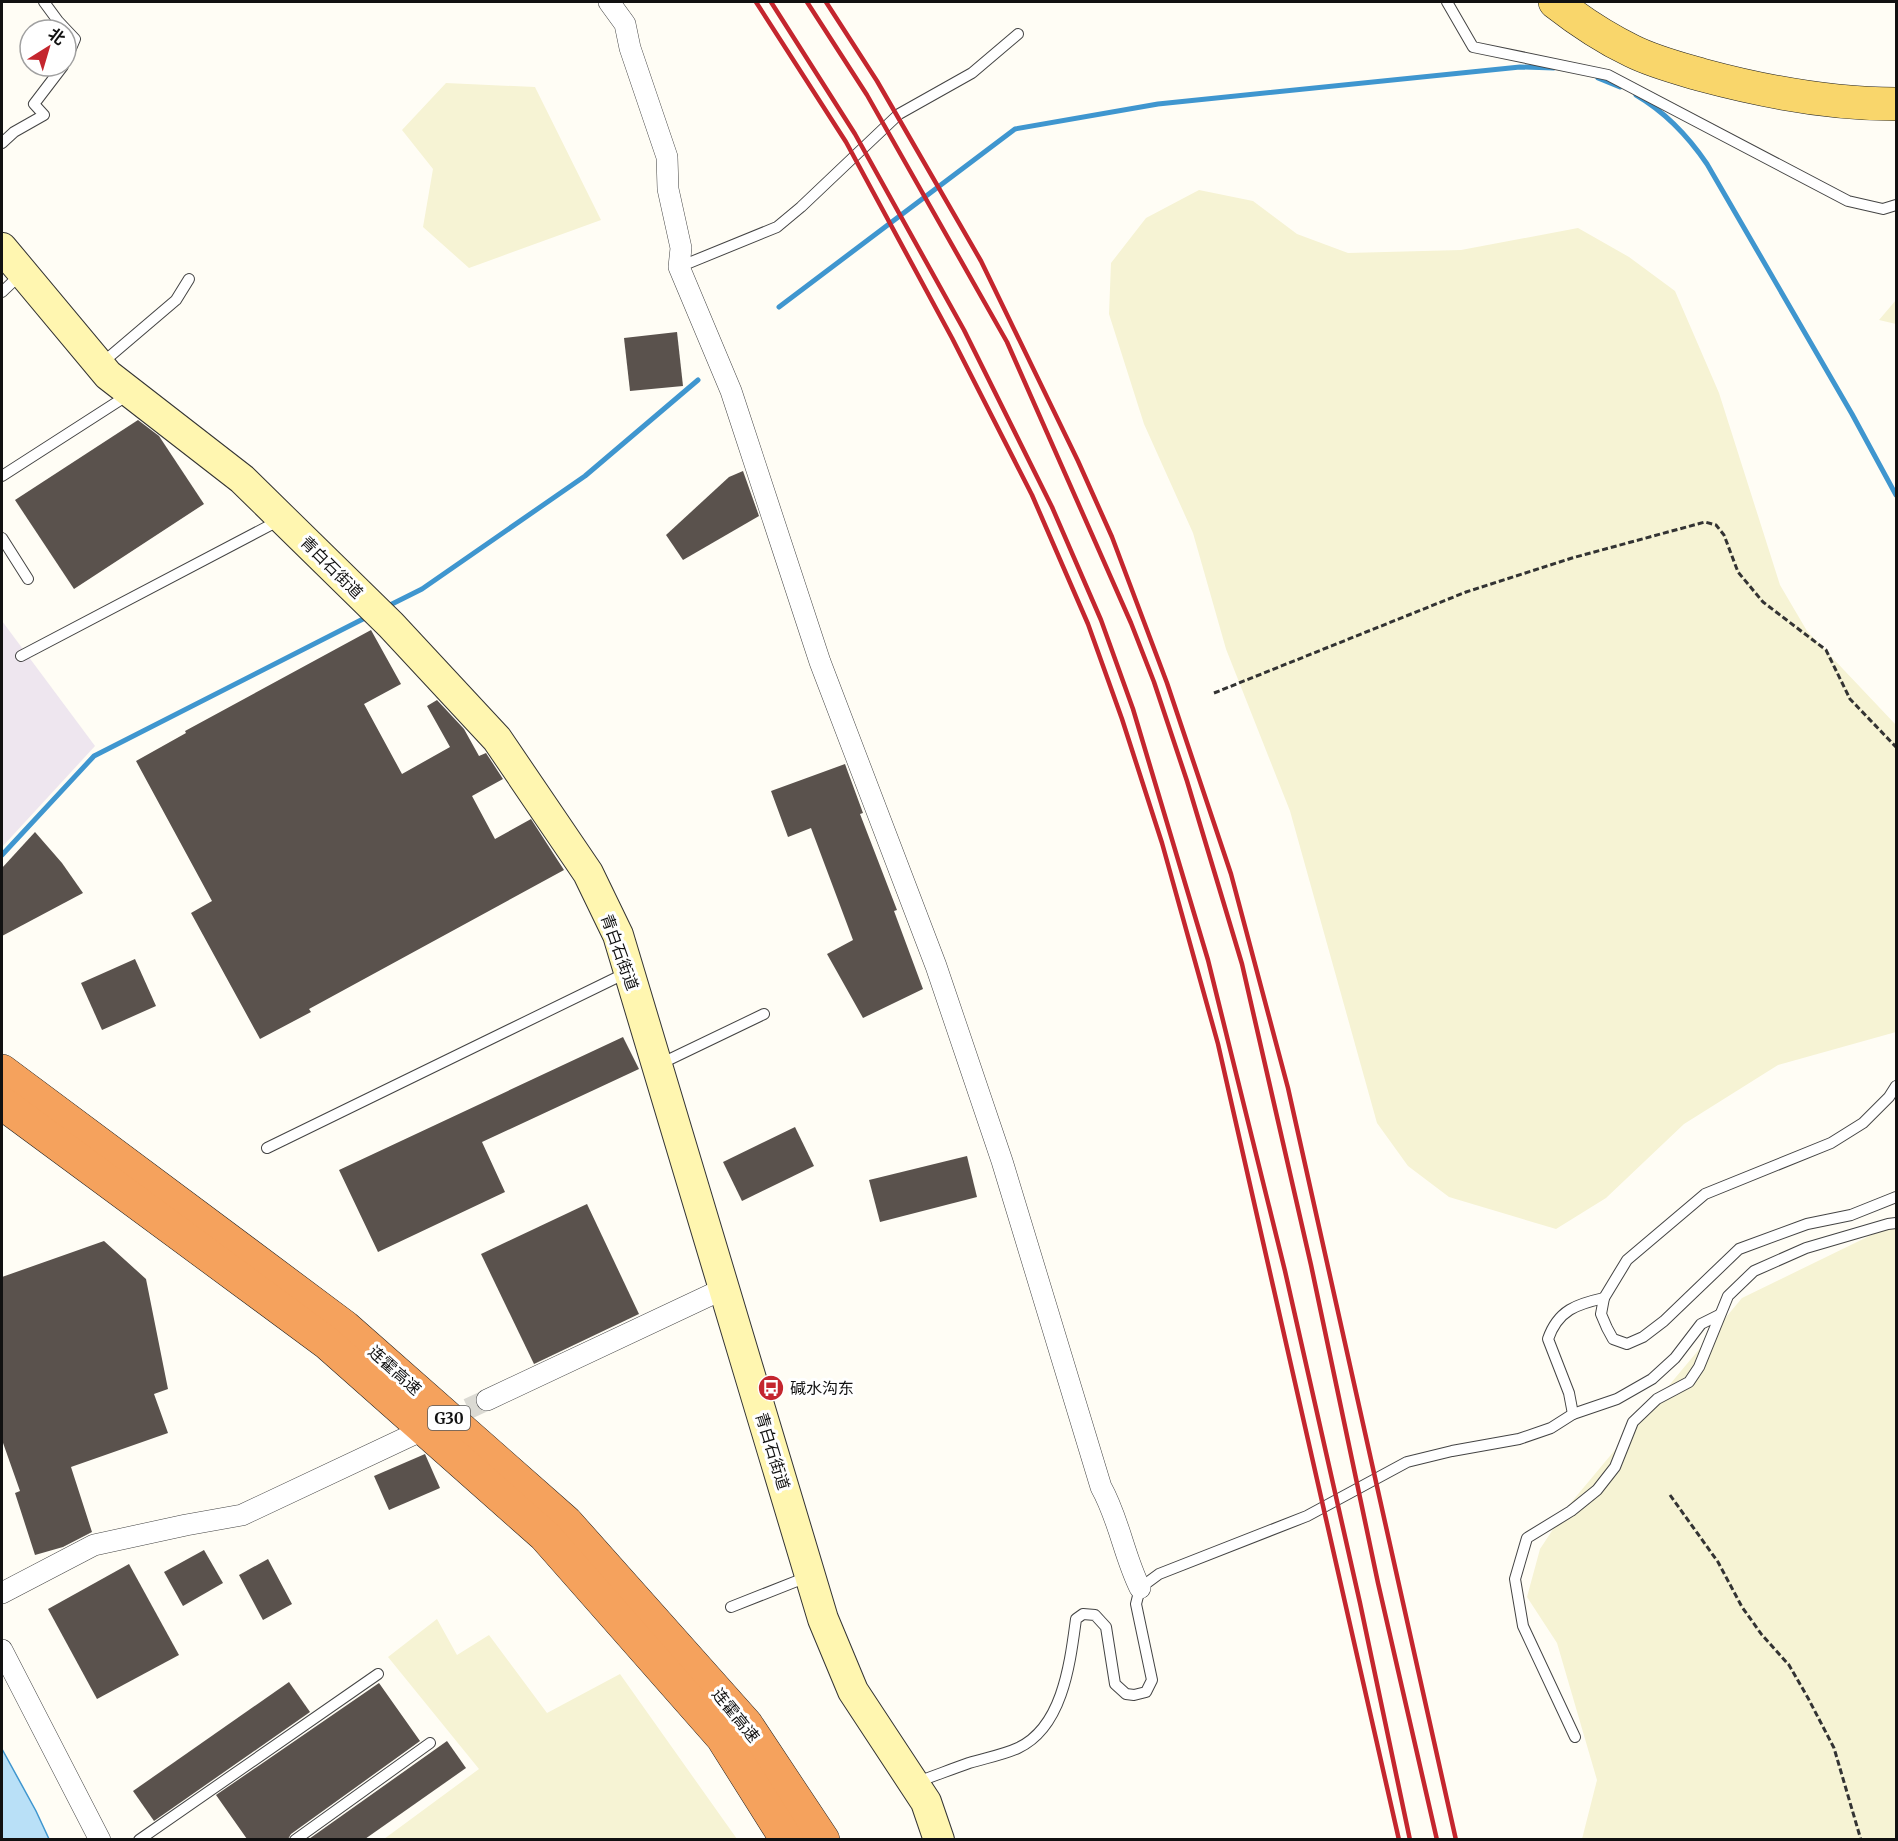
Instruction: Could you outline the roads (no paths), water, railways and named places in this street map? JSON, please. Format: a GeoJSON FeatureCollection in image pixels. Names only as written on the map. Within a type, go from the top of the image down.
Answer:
{"type":"FeatureCollection","features":[{"type":"Feature","properties":{"kind":"highway","name":"连霍高速"},"geometry":{"type":"LineString","coordinates":[[2,1071],[345,1327],[566,1522],[746,1724],[823,1839]]}},
{"type":"Feature","properties":{"kind":"highway","name":"连霍高速"},"geometry":{"type":"LineString","coordinates":[[2,1103],[327,1343],[545,1536],[722,1737],[787,1839]]}},
{"type":"Feature","properties":{"kind":"main road"},"geometry":{"type":"LineString","coordinates":[[1555,2],[1575,18],[1632,51],[1671,66],[1797,97],[1896,105]]}},
{"type":"Feature","properties":{"kind":"street"},"geometry":{"type":"LineString","coordinates":[[609,2],[625,24],[630,48],[667,157],[668,189],[681,248],[679,267],[731,392],[820,662],[936,966],[1002,1161],[1101,1487],[1109,1501],[1133,1574],[1140,1588]]}},
{"type":"Feature","properties":{"kind":"street","name":"青白石街道"},"geometry":{"type":"LineString","coordinates":[[2,248],[108,375],[242,478],[391,625],[497,739],[588,873],[618,935],[823,1619],[853,1691],[926,1802],[939,1839]]}},
{"type":"Feature","properties":{"kind":"street"},"geometry":{"type":"LineString","coordinates":[[487,1400],[723,1288]]}},
{"type":"Feature","properties":{"kind":"street"},"geometry":{"type":"LineString","coordinates":[[2,1593],[94,1545],[242,1515],[412,1435]]}},
{"type":"Feature","properties":{"kind":"street"},"geometry":{"type":"LineString","coordinates":[[2,1650],[100,1839]]}},
{"type":"Feature","properties":{"kind":"lane"},"geometry":{"type":"LineString","coordinates":[[44,2],[56,18]]}},
{"type":"Feature","properties":{"kind":"lane"},"geometry":{"type":"LineString","coordinates":[[1447,2],[1473,47],[1608,75],[1848,201],[1883,209],[1896,205]]}},
{"type":"Feature","properties":{"kind":"lane"},"geometry":{"type":"LineString","coordinates":[[679,267],[777,227],[899,114],[972,73],[1018,34]]}},
{"type":"Feature","properties":{"kind":"lane"},"geometry":{"type":"LineString","coordinates":[[2,143],[44,114],[34,104],[54,78]]}},
{"type":"Feature","properties":{"kind":"lane"},"geometry":{"type":"LineString","coordinates":[[2,292],[23,272]]}},
{"type":"Feature","properties":{"kind":"lane"},"geometry":{"type":"LineString","coordinates":[[99,365],[176,300],[189,279]]}},
{"type":"Feature","properties":{"kind":"lane"},"geometry":{"type":"LineString","coordinates":[[2,476],[131,393]]}},
{"type":"Feature","properties":{"kind":"lane"},"geometry":{"type":"LineString","coordinates":[[21,656],[283,519]]}},
{"type":"Feature","properties":{"kind":"lane"},"geometry":{"type":"LineString","coordinates":[[2,538],[28,579]]}},
{"type":"Feature","properties":{"kind":"lane"},"geometry":{"type":"LineString","coordinates":[[267,1148],[628,971]]}},
{"type":"Feature","properties":{"kind":"lane"},"geometry":{"type":"LineString","coordinates":[[657,1066],[764,1014]]}},
{"type":"Feature","properties":{"kind":"lane"},"geometry":{"type":"LineString","coordinates":[[1896,1086],[1863,1123],[1831,1143],[1705,1194],[1627,1260],[1604,1298],[1601,1314],[1613,1339],[1627,1344],[1643,1337],[1664,1321],[1739,1249],[1807,1224],[1851,1215],[1896,1197]]}},
{"type":"Feature","properties":{"kind":"lane"},"geometry":{"type":"LineString","coordinates":[[1575,1737],[1523,1626],[1515,1579],[1527,1538],[1571,1511],[1597,1490],[1615,1467],[1633,1422],[1657,1399],[1689,1382],[1699,1367],[1728,1296],[1754,1271],[1806,1248],[1896,1223]]}},
{"type":"Feature","properties":{"kind":"lane"},"geometry":{"type":"LineString","coordinates":[[1573,1414],[1569,1393],[1548,1339],[1551,1329],[1564,1314],[1578,1304],[1604,1298]]}},
{"type":"Feature","properties":{"kind":"lane"},"geometry":{"type":"LineString","coordinates":[[914,1784],[1018,1748],[1038,1733],[1059,1700],[1065,1682],[1076,1619],[1083,1614],[1095,1615],[1106,1627],[1115,1684],[1126,1694],[1146,1692],[1152,1680],[1136,1605],[1140,1588],[1159,1574],[1307,1516],[1407,1462],[1519,1439],[1551,1428],[1573,1414],[1617,1399],[1652,1379],[1675,1358],[1701,1324],[1719,1316]]}},
{"type":"Feature","properties":{"kind":"lane"},"geometry":{"type":"LineString","coordinates":[[731,1607],[810,1576]]}},
{"type":"Feature","properties":{"kind":"lane"},"geometry":{"type":"LineString","coordinates":[[139,1839],[378,1674]]}},
{"type":"Feature","properties":{"kind":"lane"},"geometry":{"type":"LineString","coordinates":[[295,1839],[430,1743]]}},
{"type":"Feature","properties":{"kind":"water"},"geometry":{"type":"Polygon","coordinates":[[[2,1749],[36,1811],[49,1839],[2,1839],[2,1749]]]}},
{"type":"Feature","properties":{"kind":"waterway"},"geometry":{"type":"LineString","coordinates":[[779,307],[1015,129],[1158,104],[1520,67],[1554,68]]}},
{"type":"Feature","properties":{"kind":"waterway"},"geometry":{"type":"LineString","coordinates":[[1598,78],[1620,87]]}},
{"type":"Feature","properties":{"kind":"waterway"},"geometry":{"type":"LineString","coordinates":[[1636,95],[1675,125],[1707,164],[1852,414],[1896,495]]}},
{"type":"Feature","properties":{"kind":"waterway"},"geometry":{"type":"LineString","coordinates":[[392,604],[422,589],[585,476],[698,380]]}},
{"type":"Feature","properties":{"kind":"waterway"},"geometry":{"type":"LineString","coordinates":[[2,855],[94,756],[363,619]]}},
{"type":"Feature","properties":{"kind":"tunnel"},"geometry":{"type":"LineString","coordinates":[[440,1422],[487,1400]]}},
{"type":"Feature","properties":{"kind":"railway"},"geometry":{"type":"LineString","coordinates":[[756,2],[846,142],[952,338],[1032,495],[1088,624],[1122,719],[1162,843],[1218,1044],[1399,1840]]}},
{"type":"Feature","properties":{"kind":"railway"},"geometry":{"type":"LineString","coordinates":[[771,2],[855,134],[964,330],[1052,507],[1101,620],[1133,709],[1208,960],[1285,1271],[1360,1603],[1410,1840]]}},
{"type":"Feature","properties":{"kind":"railway"},"geometry":{"type":"LineString","coordinates":[[807,2],[867,95],[1007,342],[1131,623],[1154,682],[1187,781],[1242,964],[1311,1265],[1378,1583],[1437,1840]]}},
{"type":"Feature","properties":{"kind":"railway"},"geometry":{"type":"LineString","coordinates":[[826,2],[877,81],[981,261],[1078,461],[1112,537],[1167,683],[1231,874],[1288,1088],[1456,1840]]}},
{"type":"Feature","properties":{"kind":"place","name":"碱水沟东"},"geometry":{"type":"Point","coordinates":[771,1388]}}]}
